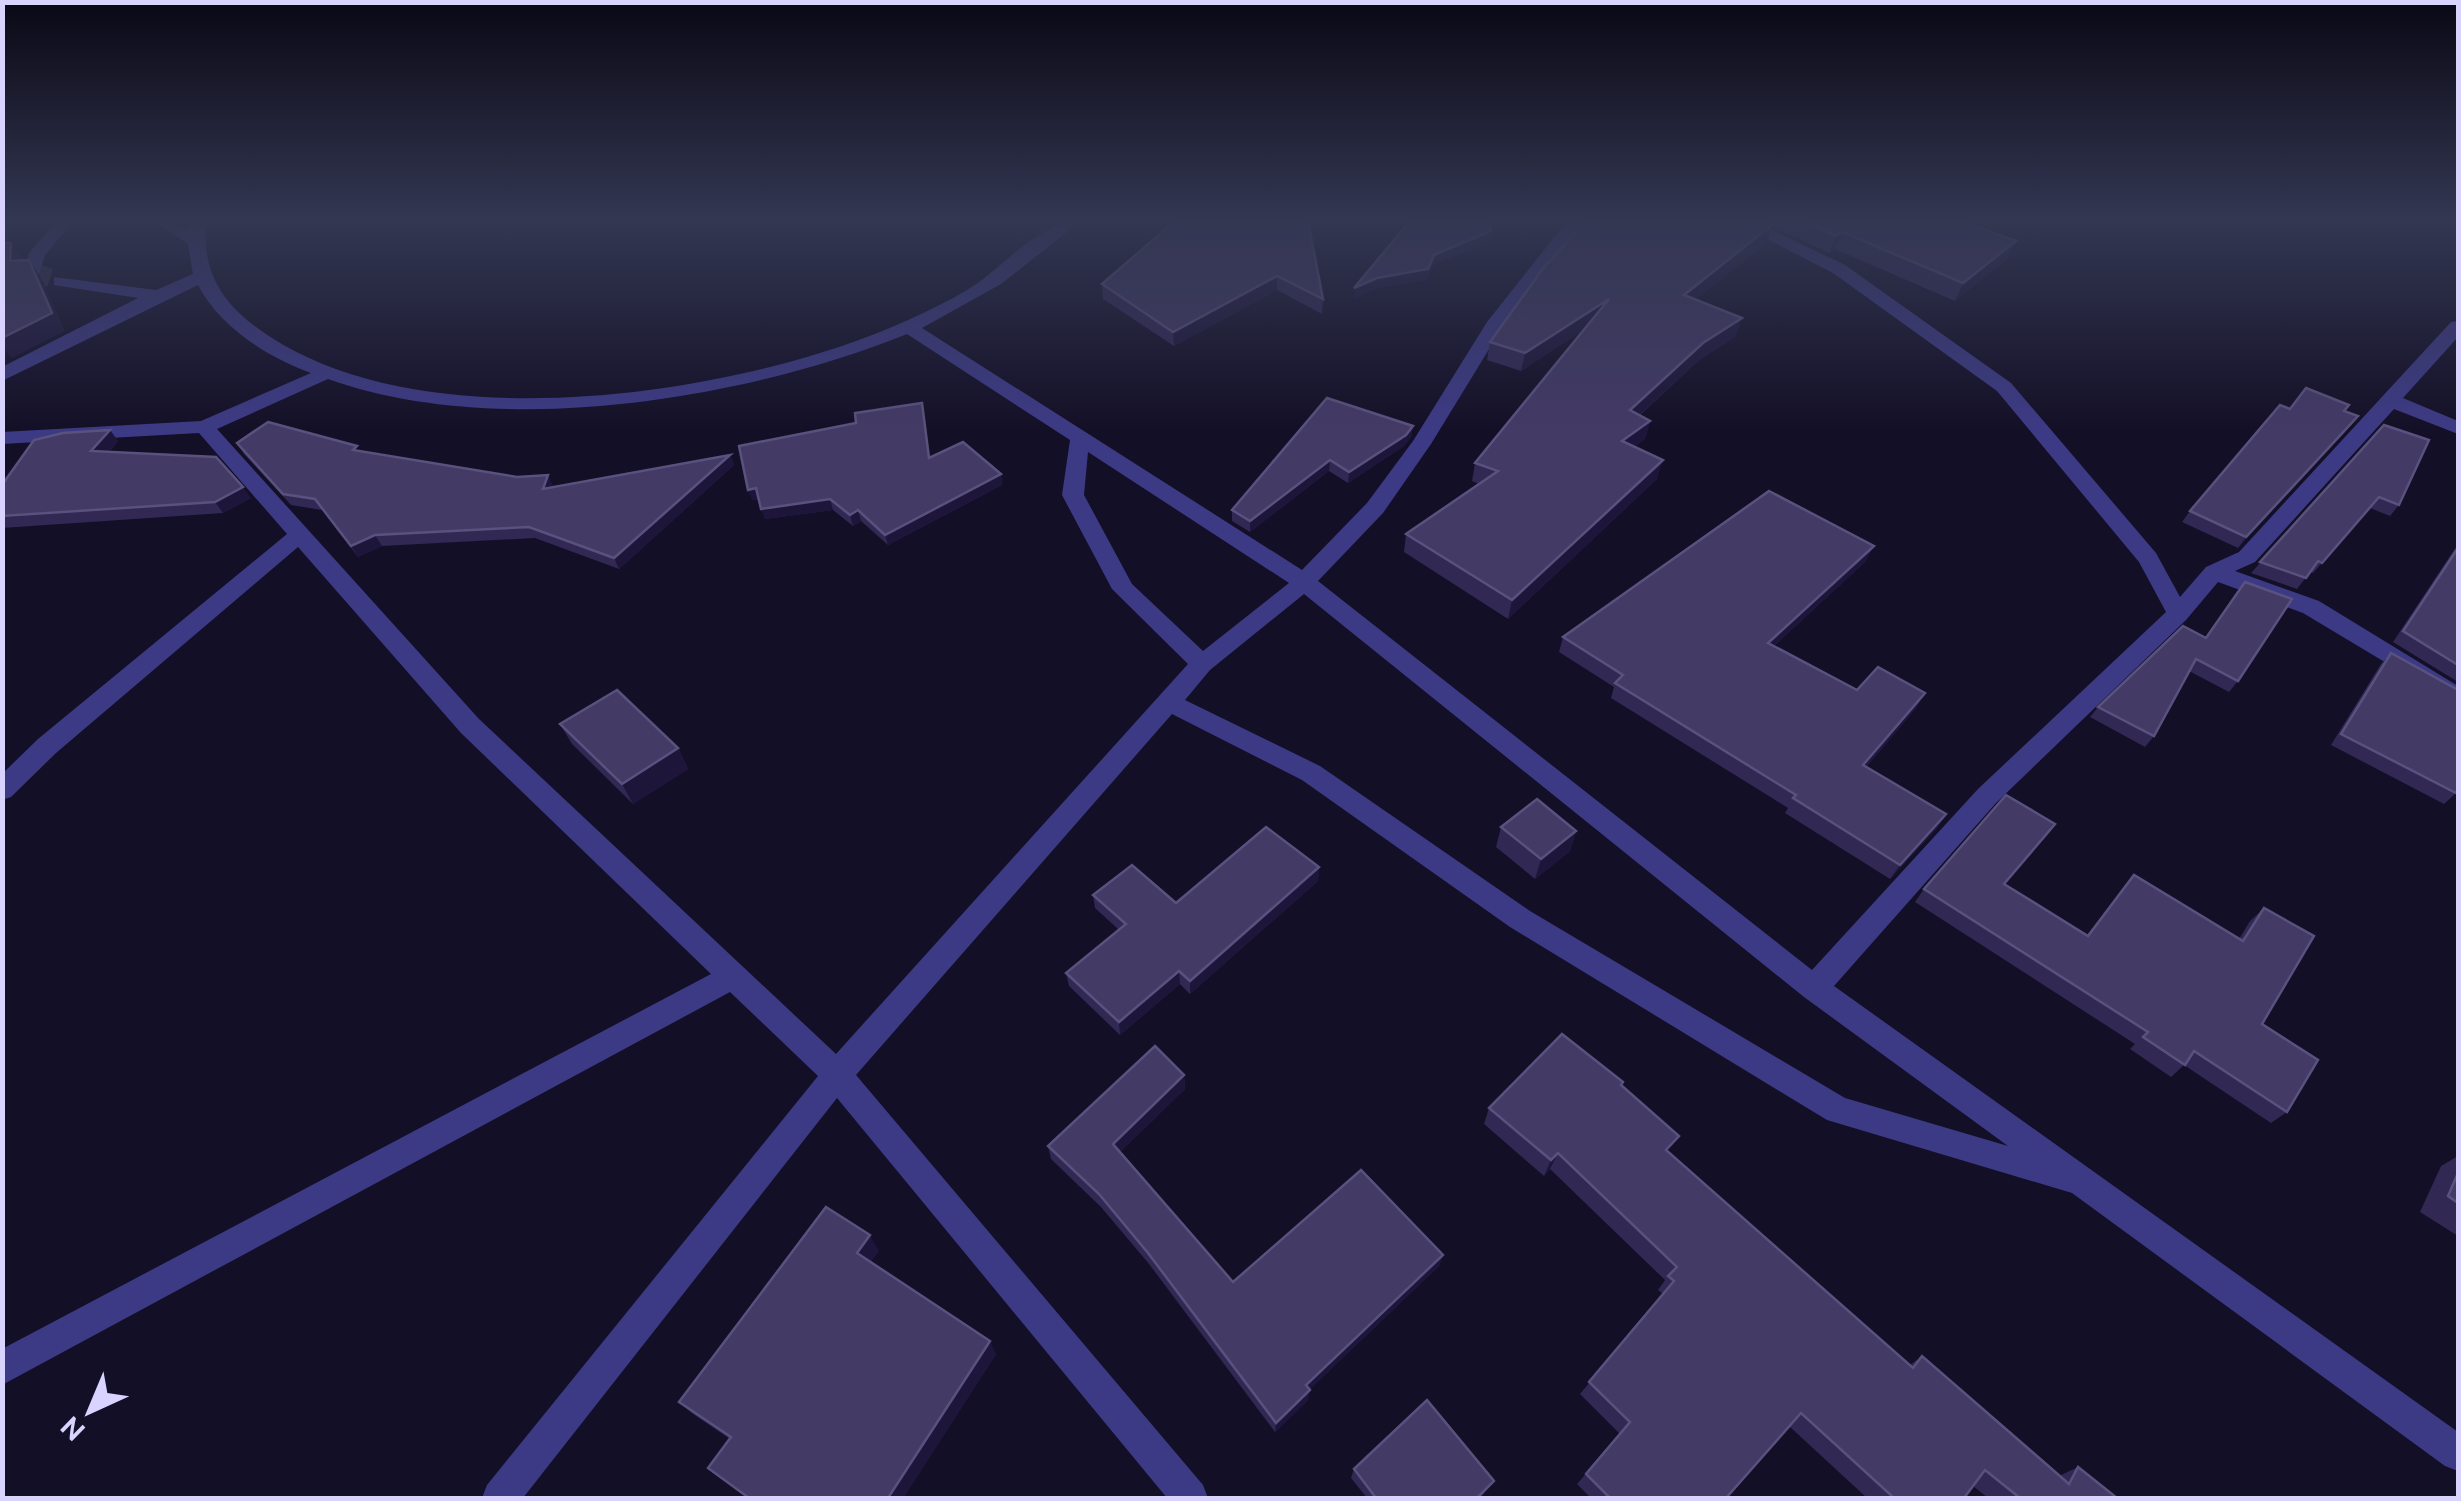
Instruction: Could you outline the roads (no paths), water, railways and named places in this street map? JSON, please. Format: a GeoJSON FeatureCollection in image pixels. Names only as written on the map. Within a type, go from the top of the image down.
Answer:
{"type":"FeatureCollection","features":[{"type":"Feature","properties":{"kind":"street"},"geometry":{"type":"LineString","coordinates":[[127,291],[154,295]]}},
{"type":"Feature","properties":{"kind":"street"},"geometry":{"type":"LineString","coordinates":[[2,376],[86,336],[164,291]]}},
{"type":"Feature","properties":{"kind":"street"},"geometry":{"type":"LineString","coordinates":[[210,291],[222,310],[258,341],[326,372],[412,393],[471,400],[555,402],[680,391],[801,364],[908,327],[974,291]]}},
{"type":"Feature","properties":{"kind":"street"},"geometry":{"type":"LineString","coordinates":[[500,1498],[837,1075],[1202,664],[1304,582],[1374,508],[1421,444],[1494,326],[1521,291]]}},
{"type":"Feature","properties":{"kind":"street"},"geometry":{"type":"LineString","coordinates":[[1869,291],[2004,387],[2148,558],[2178,614]]}},
{"type":"Feature","properties":{"kind":"street"},"geometry":{"type":"LineString","coordinates":[[1814,988],[1987,796],[2178,614],[2214,572],[2246,557],[2458,326]]}},
{"type":"Feature","properties":{"kind":"street"},"geometry":{"type":"LineString","coordinates":[[908,327],[1304,582],[1814,988],[2458,1454]]}},
{"type":"Feature","properties":{"kind":"street"},"geometry":{"type":"LineString","coordinates":[[2,438],[204,427],[326,372]]}},
{"type":"Feature","properties":{"kind":"street"},"geometry":{"type":"LineString","coordinates":[[2390,400],[2458,428]]}},
{"type":"Feature","properties":{"kind":"street"},"geometry":{"type":"LineString","coordinates":[[204,427],[470,726],[837,1075],[1190,1498]]}},
{"type":"Feature","properties":{"kind":"street"},"geometry":{"type":"LineString","coordinates":[[1080,438],[1073,496],[1123,589],[1202,664]]}},
{"type":"Feature","properties":{"kind":"street"},"geometry":{"type":"LineString","coordinates":[[2,790],[47,746],[298,536]]}},
{"type":"Feature","properties":{"kind":"street"},"geometry":{"type":"LineString","coordinates":[[2214,572],[2311,607],[2458,697]]}},
{"type":"Feature","properties":{"kind":"street"},"geometry":{"type":"LineString","coordinates":[[1168,702],[1311,773],[1520,919],[1838,1110],[2086,1184]]}},
{"type":"Feature","properties":{"kind":"street"},"geometry":{"type":"LineString","coordinates":[[2,1368],[732,976]]}}]}
